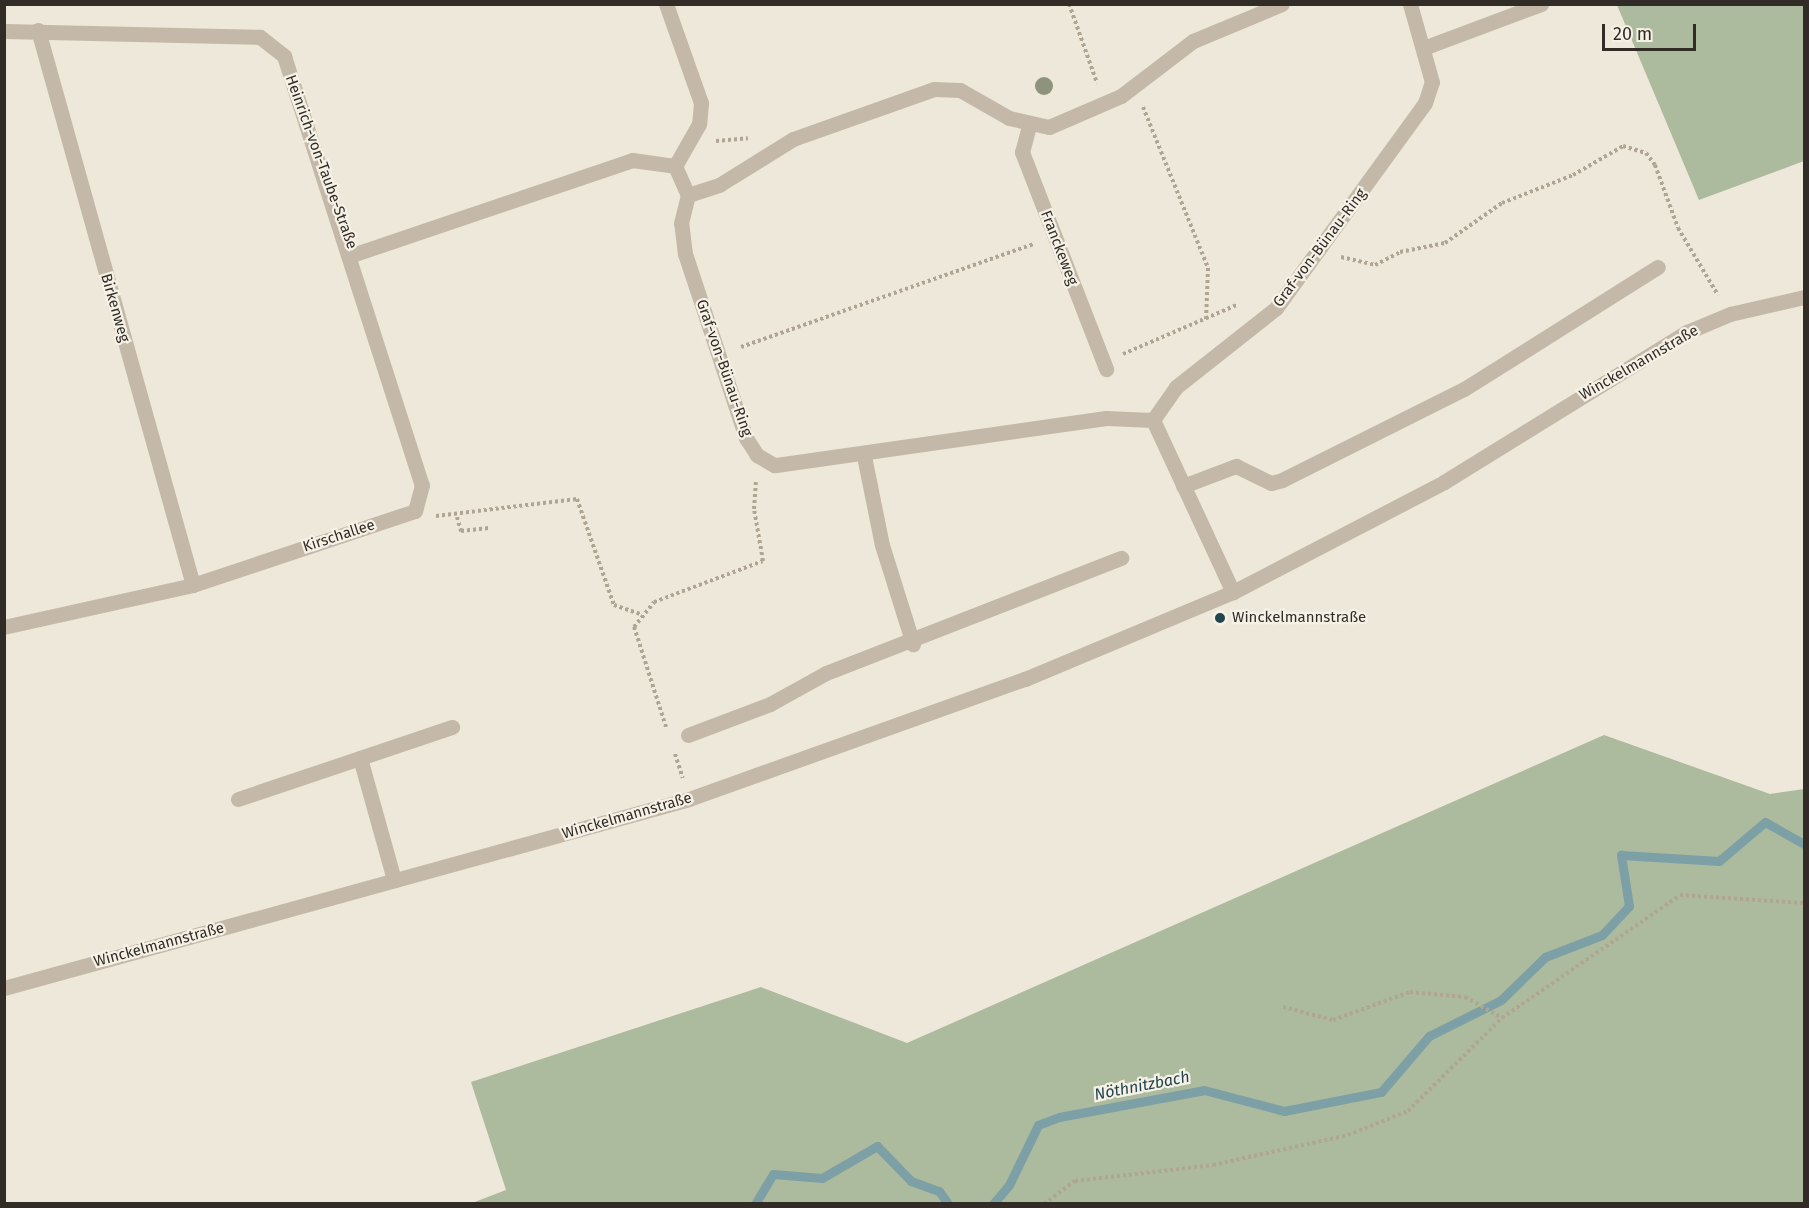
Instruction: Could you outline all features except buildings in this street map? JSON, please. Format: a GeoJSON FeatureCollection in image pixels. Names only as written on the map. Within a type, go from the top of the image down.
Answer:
{"type":"FeatureCollection","features":[{"type":"Feature","properties":{"kind":"street"},"geometry":{"type":"LineString","coordinates":[[666,4],[701,103],[690,143],[675,166],[688,195],[719,185],[793,138],[934,89],[960,90],[1029,126],[1049,128],[1104,104],[1135,87],[1193,41],[1282,4]]}},
{"type":"Feature","properties":{"kind":"street","name":"Graf-von-Bünau-Ring"},"geometry":{"type":"LineString","coordinates":[[688,195],[681,224],[685,254],[746,438],[757,455],[774,465],[795,466],[1106,418],[1153,420],[1176,387],[1276,308],[1425,104],[1432,82],[1426,47],[1410,4]]}},
{"type":"Feature","properties":{"kind":"street"},"geometry":{"type":"LineString","coordinates":[[1426,47],[1541,4]]}},
{"type":"Feature","properties":{"kind":"street","name":"Birkenweg"},"geometry":{"type":"LineString","coordinates":[[38,30],[193,585]]}},
{"type":"Feature","properties":{"kind":"street","name":"Heinrich-von-Taube-Straße"},"geometry":{"type":"LineString","coordinates":[[4,31],[260,37],[284,56],[352,255],[632,160],[675,166]]}},
{"type":"Feature","properties":{"kind":"street","name":"Franckeweg"},"geometry":{"type":"LineString","coordinates":[[1029,126],[1022,152],[1104,365]]}},
{"type":"Feature","properties":{"kind":"street"},"geometry":{"type":"LineString","coordinates":[[352,255],[422,485],[415,511]]}},
{"type":"Feature","properties":{"kind":"street"},"geometry":{"type":"LineString","coordinates":[[1183,486],[1236,466],[1271,483],[1282,480],[1464,389],[1658,267]]}},
{"type":"Feature","properties":{"kind":"street","name":"Winckelmannstraße"},"geometry":{"type":"LineString","coordinates":[[4,988],[734,784],[1025,679],[1233,592],[1444,482],[1687,332],[1730,315],[1804,297]]}},
{"type":"Feature","properties":{"kind":"street"},"geometry":{"type":"LineString","coordinates":[[1153,420],[1233,592]]}},
{"type":"Feature","properties":{"kind":"street"},"geometry":{"type":"LineString","coordinates":[[864,456],[882,545],[913,644]]}},
{"type":"Feature","properties":{"kind":"street","name":"Kirschallee"},"geometry":{"type":"LineString","coordinates":[[4,627],[193,585],[415,511]]}},
{"type":"Feature","properties":{"kind":"street"},"geometry":{"type":"LineString","coordinates":[[688,735],[770,704],[826,674],[913,644],[1121,558]]}},
{"type":"Feature","properties":{"kind":"street"},"geometry":{"type":"LineString","coordinates":[[238,799],[452,727]]}},
{"type":"Feature","properties":{"kind":"street"},"geometry":{"type":"LineString","coordinates":[[360,758],[394,880]]}},
{"type":"Feature","properties":{"kind":"path"},"geometry":{"type":"LineString","coordinates":[[1069,4],[1104,104]]}},
{"type":"Feature","properties":{"kind":"path"},"geometry":{"type":"LineString","coordinates":[[1135,87],[1208,268],[1206,321]]}},
{"type":"Feature","properties":{"kind":"path"},"geometry":{"type":"LineString","coordinates":[[690,143],[750,138],[760,131]]}},
{"type":"Feature","properties":{"kind":"path"},"geometry":{"type":"LineString","coordinates":[[1316,256],[1375,265],[1400,252],[1445,243],[1502,203],[1573,175],[1623,146],[1646,153],[1655,165],[1678,228],[1713,287]]}},
{"type":"Feature","properties":{"kind":"path"},"geometry":{"type":"LineString","coordinates":[[720,355],[1055,236]]}},
{"type":"Feature","properties":{"kind":"path"},"geometry":{"type":"LineString","coordinates":[[1104,365],[1206,321],[1240,303]]}},
{"type":"Feature","properties":{"kind":"path"},"geometry":{"type":"LineString","coordinates":[[681,774],[634,627],[640,614],[654,602],[763,561],[754,509],[757,455]]}},
{"type":"Feature","properties":{"kind":"path"},"geometry":{"type":"LineString","coordinates":[[415,511],[457,517],[577,499],[614,605],[640,614]]}},
{"type":"Feature","properties":{"kind":"path"},"geometry":{"type":"LineString","coordinates":[[457,517],[461,531],[489,528]]}},
{"type":"Feature","properties":{"kind":"path"},"geometry":{"type":"LineString","coordinates":[[1044,1203],[1076,1181],[1213,1165],[1348,1135],[1408,1111],[1502,1018],[1680,895],[1804,903]]}},
{"type":"Feature","properties":{"kind":"path"},"geometry":{"type":"LineString","coordinates":[[1283,1007],[1333,1020],[1410,992],[1464,997],[1487,1013],[1502,1018]]}},
{"type":"Feature","properties":{"kind":"green space"},"geometry":{"type":"Polygon","coordinates":[[[1617,5],[1804,5],[1804,161],[1699,200],[1617,5]]]}},
{"type":"Feature","properties":{"kind":"green space"},"geometry":{"type":"Polygon","coordinates":[[[1604,735],[1770,794],[1804,789],[1804,1203],[472,1203],[506,1190],[471,1082],[761,987],[907,1043],[1604,735]]]}},
{"type":"Feature","properties":{"kind":"waterway","name":"Nöthnitzbach"},"geometry":{"type":"LineString","coordinates":[[993,1204],[1009,1185],[1038,1125],[1059,1117],[1204,1090],[1284,1111],[1381,1092],[1429,1036],[1501,1000],[1545,957],[1602,935],[1629,906],[1621,855],[1719,861],[1765,822],[1804,844]]}},
{"type":"Feature","properties":{"kind":"waterway","name":"Nöthnitzbach"},"geometry":{"type":"LineString","coordinates":[[755,1204],[773,1174],[822,1178],[877,1146],[911,1181],[939,1191],[948,1204]]}},
{"type":"Feature","properties":{"kind":"place","name":"Winckelmannstraße"},"geometry":{"type":"Point","coordinates":[1220,618]}}]}
